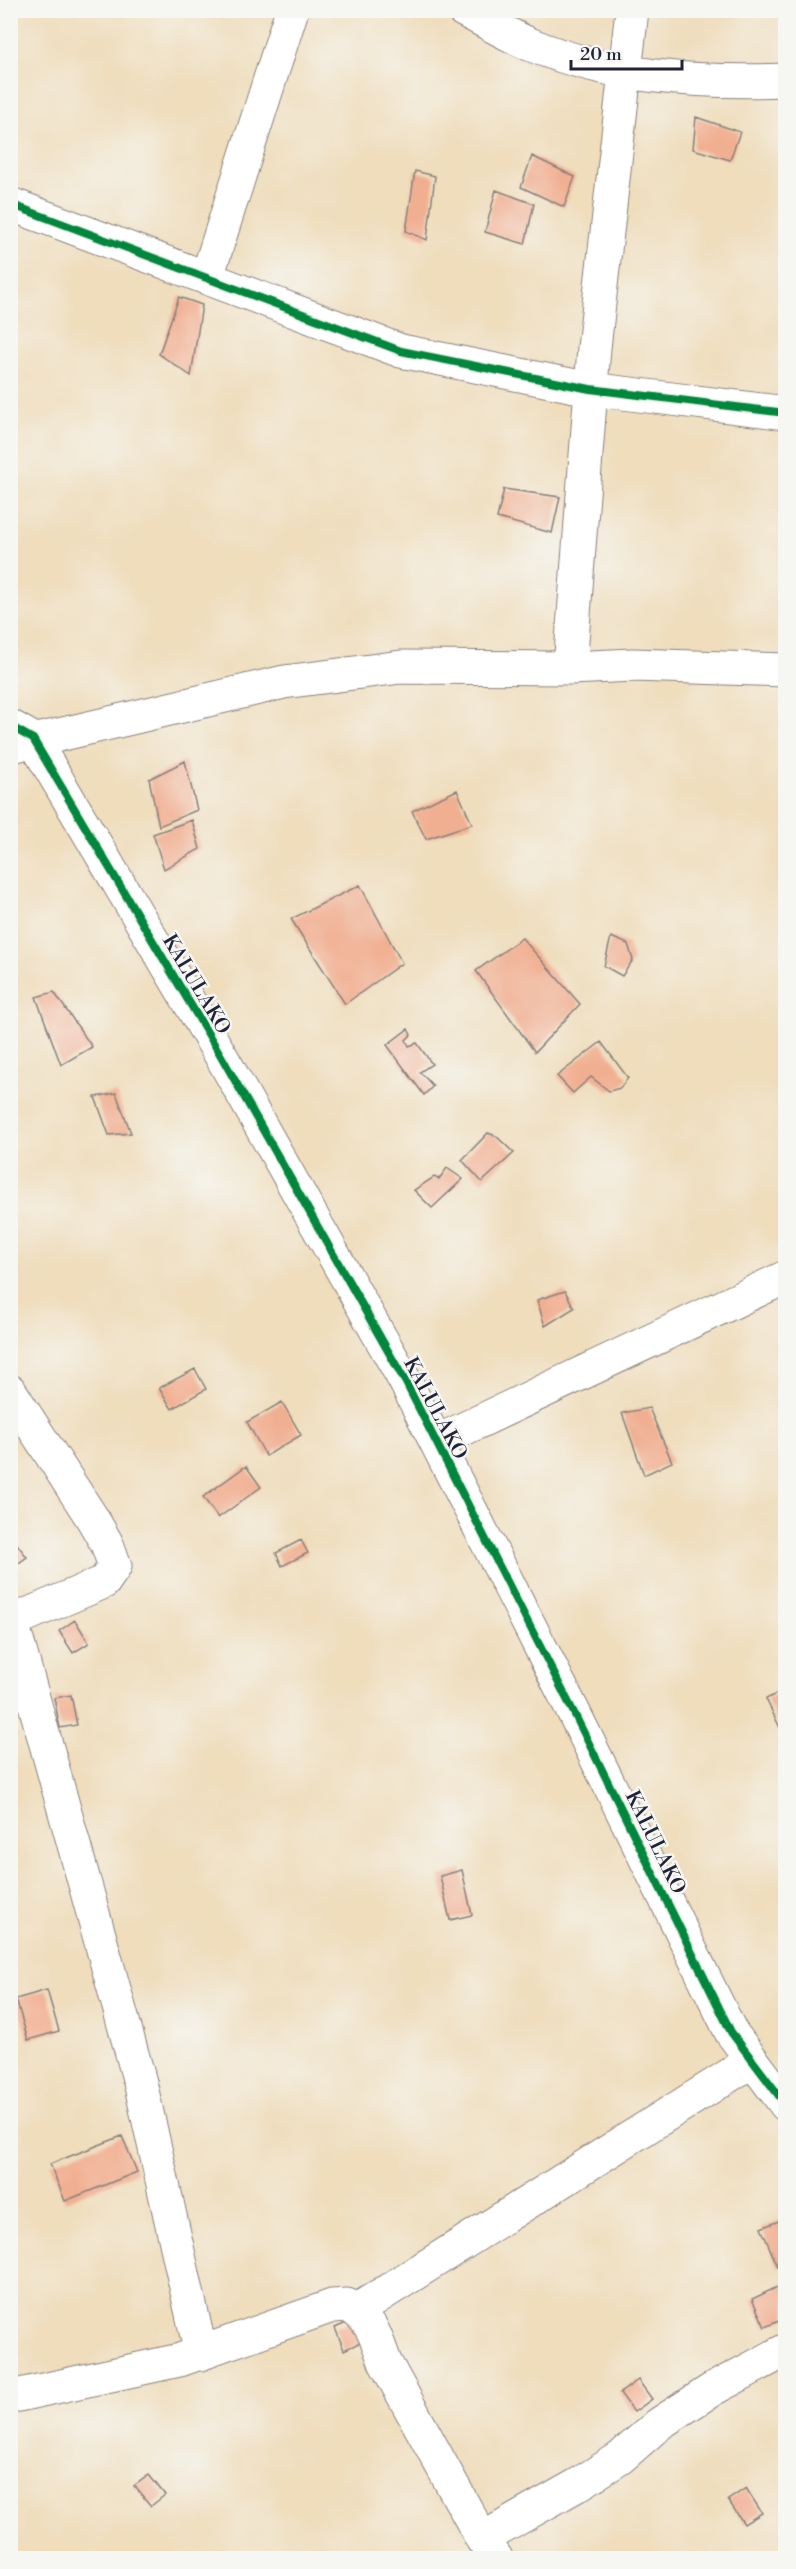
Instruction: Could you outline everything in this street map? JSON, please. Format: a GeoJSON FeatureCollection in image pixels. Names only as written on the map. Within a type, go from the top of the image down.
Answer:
{"type":"FeatureCollection","features":[{"type":"Feature","properties":{"kind":"street"},"geometry":{"type":"LineString","coordinates":[[207,276],[292,10]]}},
{"type":"Feature","properties":{"kind":"street"},"geometry":{"type":"LineString","coordinates":[[463,10],[528,43],[582,62],[626,73],[680,80],[786,80]]}},
{"type":"Feature","properties":{"kind":"street"},"geometry":{"type":"LineString","coordinates":[[570,668],[591,389],[632,10]]}},
{"type":"Feature","properties":{"kind":"street"},"geometry":{"type":"LineString","coordinates":[[10,204],[207,276],[363,339],[401,351],[591,389],[786,413]]}},
{"type":"Feature","properties":{"kind":"street"},"geometry":{"type":"LineString","coordinates":[[18,737],[284,682],[401,667],[570,668],[633,665],[786,670]]}},
{"type":"Feature","properties":{"kind":"street","name":"KALULAKO"},"geometry":{"type":"LineString","coordinates":[[18,737],[226,1064],[405,1381],[574,1713],[731,2032],[752,2061],[783,2096]]}},
{"type":"Feature","properties":{"kind":"street"},"geometry":{"type":"LineString","coordinates":[[436,1442],[786,1277]]}},
{"type":"Feature","properties":{"kind":"street"},"geometry":{"type":"LineString","coordinates":[[10,1390],[92,1518],[107,1544],[115,1566],[104,1582],[11,1622],[141,2086],[201,2354]]}},
{"type":"Feature","properties":{"kind":"street"},"geometry":{"type":"LineString","coordinates":[[357,2310],[752,2061]]}},
{"type":"Feature","properties":{"kind":"street"},"geometry":{"type":"LineString","coordinates":[[10,2397],[201,2354],[332,2306],[347,2305],[366,2318],[375,2332],[385,2362],[489,2549],[620,2458],[659,2424],[713,2389],[786,2350]]}},
{"type":"Feature","properties":{"kind":"building"},"geometry":{"type":"Polygon","coordinates":[[[696,117],[740,132],[730,160],[693,149],[696,117]]]}},
{"type":"Feature","properties":{"kind":"building"},"geometry":{"type":"Polygon","coordinates":[[[532,156],[575,177],[564,207],[521,187],[532,156]]]}},
{"type":"Feature","properties":{"kind":"building"},"geometry":{"type":"Polygon","coordinates":[[[415,171],[435,176],[427,240],[406,231],[415,171]]]}},
{"type":"Feature","properties":{"kind":"building"},"geometry":{"type":"Polygon","coordinates":[[[496,190],[534,204],[525,244],[485,232],[496,190]]]}},
{"type":"Feature","properties":{"kind":"building"},"geometry":{"type":"Polygon","coordinates":[[[179,297],[202,305],[191,376],[159,354],[179,297]]]}},
{"type":"Feature","properties":{"kind":"building"},"geometry":{"type":"Polygon","coordinates":[[[504,489],[560,497],[552,533],[497,518],[504,489]]]}},
{"type":"Feature","properties":{"kind":"building"},"geometry":{"type":"Polygon","coordinates":[[[185,761],[197,810],[159,826],[149,779],[185,761]]]}},
{"type":"Feature","properties":{"kind":"building"},"geometry":{"type":"Polygon","coordinates":[[[457,790],[472,824],[426,839],[412,811],[457,790]]]}},
{"type":"Feature","properties":{"kind":"building"},"geometry":{"type":"Polygon","coordinates":[[[192,820],[200,849],[164,869],[153,834],[192,820]]]}},
{"type":"Feature","properties":{"kind":"building"},"geometry":{"type":"Polygon","coordinates":[[[360,885],[402,963],[345,1004],[291,919],[360,885]]]}},
{"type":"Feature","properties":{"kind":"building"},"geometry":{"type":"Polygon","coordinates":[[[611,937],[628,944],[633,960],[622,976],[604,966],[611,937]]]}},
{"type":"Feature","properties":{"kind":"building"},"geometry":{"type":"Polygon","coordinates":[[[522,938],[580,1004],[535,1052],[476,971],[522,938]]]}},
{"type":"Feature","properties":{"kind":"building"},"geometry":{"type":"Polygon","coordinates":[[[54,992],[92,1047],[61,1065],[36,997],[54,992]]]}},
{"type":"Feature","properties":{"kind":"building"},"geometry":{"type":"Polygon","coordinates":[[[408,1029],[411,1035],[406,1040],[409,1046],[417,1043],[432,1064],[420,1072],[433,1086],[424,1095],[387,1045],[408,1029]]]}},
{"type":"Feature","properties":{"kind":"building"},"geometry":{"type":"Polygon","coordinates":[[[601,1042],[628,1078],[620,1088],[609,1091],[591,1077],[573,1093],[557,1076],[601,1042]]]}},
{"type":"Feature","properties":{"kind":"building"},"geometry":{"type":"Polygon","coordinates":[[[116,1093],[131,1133],[109,1135],[95,1097],[116,1093]]]}},
{"type":"Feature","properties":{"kind":"building"},"geometry":{"type":"Polygon","coordinates":[[[488,1133],[496,1136],[514,1153],[482,1182],[462,1160],[488,1133]]]}},
{"type":"Feature","properties":{"kind":"building"},"geometry":{"type":"Polygon","coordinates":[[[447,1168],[463,1179],[432,1208],[414,1190],[434,1177],[439,1179],[447,1168]]]}},
{"type":"Feature","properties":{"kind":"building"},"geometry":{"type":"Polygon","coordinates":[[[565,1291],[574,1308],[545,1326],[537,1300],[565,1291]]]}},
{"type":"Feature","properties":{"kind":"building"},"geometry":{"type":"Polygon","coordinates":[[[195,1369],[206,1389],[172,1409],[159,1388],[195,1369]]]}},
{"type":"Feature","properties":{"kind":"building"},"geometry":{"type":"Polygon","coordinates":[[[282,1402],[301,1435],[266,1456],[247,1422],[282,1402]]]}},
{"type":"Feature","properties":{"kind":"building"},"geometry":{"type":"Polygon","coordinates":[[[649,1408],[672,1462],[644,1475],[622,1413],[649,1408]]]}},
{"type":"Feature","properties":{"kind":"building"},"geometry":{"type":"Polygon","coordinates":[[[246,1466],[261,1487],[218,1518],[203,1497],[246,1466]]]}},
{"type":"Feature","properties":{"kind":"building"},"geometry":{"type":"Polygon","coordinates":[[[10,1535],[27,1557],[10,1569],[10,1535]]]}},
{"type":"Feature","properties":{"kind":"building"},"geometry":{"type":"Polygon","coordinates":[[[301,1540],[308,1553],[282,1566],[276,1553],[301,1540]]]}},
{"type":"Feature","properties":{"kind":"building"},"geometry":{"type":"Polygon","coordinates":[[[75,1620],[89,1643],[73,1653],[59,1631],[75,1620]]]}},
{"type":"Feature","properties":{"kind":"building"},"geometry":{"type":"Polygon","coordinates":[[[786,1689],[786,1740],[766,1699],[786,1689]]]}},
{"type":"Feature","properties":{"kind":"building"},"geometry":{"type":"Polygon","coordinates":[[[71,1695],[77,1725],[60,1728],[54,1698],[71,1695]]]}},
{"type":"Feature","properties":{"kind":"building"},"geometry":{"type":"Polygon","coordinates":[[[462,1870],[472,1915],[450,1920],[440,1876],[462,1870]]]}},
{"type":"Feature","properties":{"kind":"building"},"geometry":{"type":"Polygon","coordinates":[[[47,1990],[59,2031],[28,2040],[16,1999],[47,1990]]]}},
{"type":"Feature","properties":{"kind":"building"},"geometry":{"type":"Polygon","coordinates":[[[122,2136],[137,2172],[65,2201],[50,2164],[122,2136]]]}},
{"type":"Feature","properties":{"kind":"building"},"geometry":{"type":"Polygon","coordinates":[[[786,2218],[786,2264],[778,2267],[761,2228],[786,2218]]]}},
{"type":"Feature","properties":{"kind":"building"},"geometry":{"type":"Polygon","coordinates":[[[786,2283],[786,2318],[765,2327],[752,2299],[786,2283]]]}},
{"type":"Feature","properties":{"kind":"building"},"geometry":{"type":"Polygon","coordinates":[[[360,2317],[370,2338],[344,2350],[335,2328],[360,2317]]]}},
{"type":"Feature","properties":{"kind":"building"},"geometry":{"type":"Polygon","coordinates":[[[638,2380],[652,2399],[634,2412],[620,2393],[638,2380]]]}},
{"type":"Feature","properties":{"kind":"building"},"geometry":{"type":"Polygon","coordinates":[[[149,2475],[165,2495],[151,2506],[134,2486],[149,2475]]]}},
{"type":"Feature","properties":{"kind":"building"},"geometry":{"type":"Polygon","coordinates":[[[746,2488],[762,2513],[744,2524],[728,2500],[746,2488]]]}},
{"type":"Feature","properties":{"kind":"cycle path"},"geometry":{"type":"LineString","coordinates":[[10,204],[401,351],[590,389],[786,413]]}},
{"type":"Feature","properties":{"kind":"cycle path"},"geometry":{"type":"LineString","coordinates":[[10,726],[33,739],[220,1054],[405,1381],[574,1713],[731,2032],[786,2105]]}}]}
